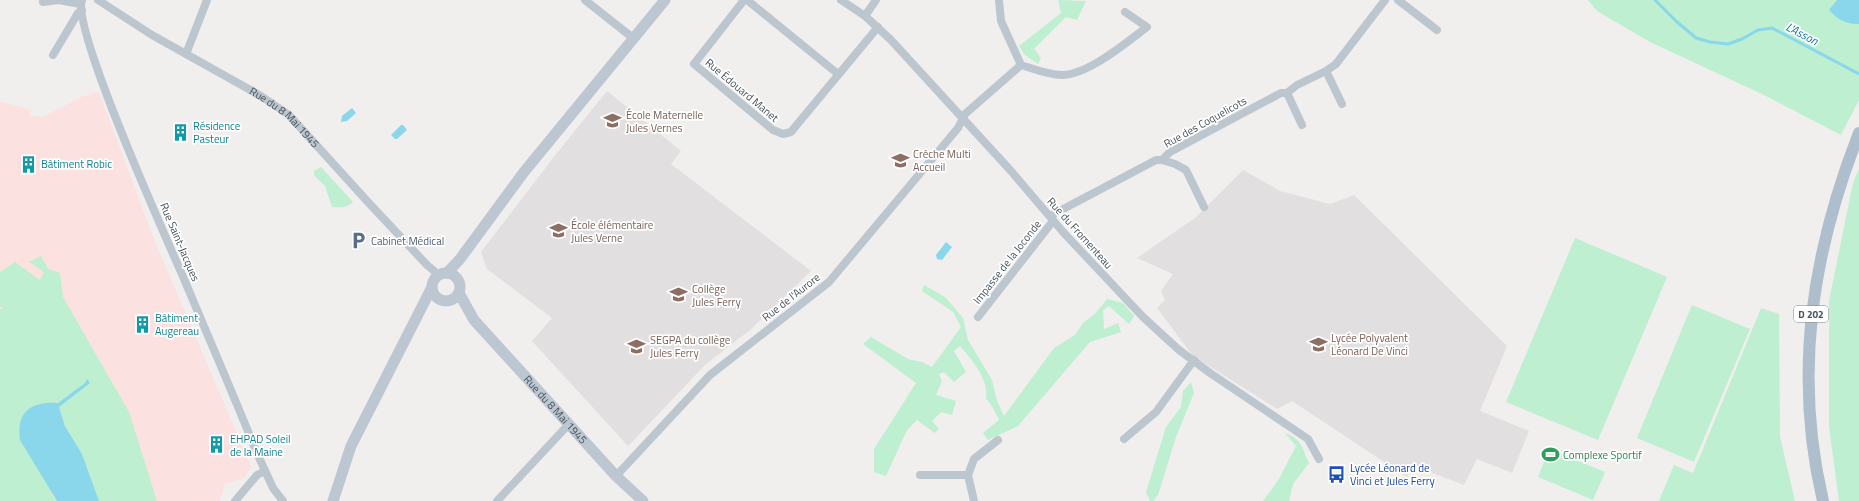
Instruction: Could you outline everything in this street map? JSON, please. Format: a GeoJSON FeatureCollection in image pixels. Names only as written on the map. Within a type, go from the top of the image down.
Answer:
{"type":"FeatureCollection","features":[{"type":"Feature","properties":{"kind":"main road"},"geometry":{"type":"LineString","coordinates":[[333,501],[351,446],[431,289],[433,280],[443,274],[460,259],[521,176],[665,0]]}},
{"type":"Feature","properties":{"kind":"main road","name":"D 202"},"geometry":{"type":"LineString","coordinates":[[1823,501],[1813,453],[1810,420],[1808,366],[1811,314],[1819,262],[1827,227],[1839,187],[1859,133]]}},
{"type":"Feature","properties":{"kind":"main road"},"geometry":{"type":"LineString","coordinates":[[457,278],[460,259]]}},
{"type":"Feature","properties":{"kind":"main road"},"geometry":{"type":"LineString","coordinates":[[417,317],[456,297],[459,293],[460,285],[457,278],[452,274],[443,274]]}},
{"type":"Feature","properties":{"kind":"main road"},"geometry":{"type":"LineString","coordinates":[[431,289],[434,296],[445,302]]}},
{"type":"Feature","properties":{"kind":"main road","name":"Rue du 8 Mai 1945"},"geometry":{"type":"LineString","coordinates":[[459,293],[471,316],[616,476],[642,501]]}},
{"type":"Feature","properties":{"kind":"main road","name":"Rue du 8 Mai 1945"},"geometry":{"type":"LineString","coordinates":[[445,302],[471,316]]}},
{"type":"Feature","properties":{"kind":"street"},"geometry":{"type":"LineString","coordinates":[[43,2],[58,0],[82,3],[78,13],[53,55]]}},
{"type":"Feature","properties":{"kind":"street","name":"Rue du 8 Mai 1945"},"geometry":{"type":"LineString","coordinates":[[98,0],[152,35],[261,96],[289,115],[361,196],[427,265],[443,274]]}},
{"type":"Feature","properties":{"kind":"street"},"geometry":{"type":"LineString","coordinates":[[186,54],[207,0]]}},
{"type":"Feature","properties":{"kind":"street"},"geometry":{"type":"LineString","coordinates":[[585,0],[633,38]]}},
{"type":"Feature","properties":{"kind":"street"},"geometry":{"type":"LineString","coordinates":[[745,0],[838,74]]}},
{"type":"Feature","properties":{"kind":"street","name":"Rue Édouard Manet"},"geometry":{"type":"LineString","coordinates":[[745,0],[694,64],[773,130],[783,134],[791,132],[878,27]]}},
{"type":"Feature","properties":{"kind":"street","name":"Rue du Fromenteau"},"geometry":{"type":"LineString","coordinates":[[841,0],[865,16],[878,27],[1143,317],[1210,373],[1308,439],[1319,459]]}},
{"type":"Feature","properties":{"kind":"street"},"geometry":{"type":"LineString","coordinates":[[865,16],[876,0]]}},
{"type":"Feature","properties":{"kind":"street"},"geometry":{"type":"LineString","coordinates":[[999,0],[1001,20],[1020,65],[1064,75],[1076,72],[1110,56],[1147,27],[1125,12]]}},
{"type":"Feature","properties":{"kind":"street","name":"Rue des Coquelicots"},"geometry":{"type":"LineString","coordinates":[[1052,218],[1156,160],[1162,160],[1170,152],[1231,118],[1281,93],[1287,93],[1297,84],[1326,71],[1340,58],[1385,0]]}},
{"type":"Feature","properties":{"kind":"street"},"geometry":{"type":"LineString","coordinates":[[1398,0],[1437,30]]}},
{"type":"Feature","properties":{"kind":"street","name":"Rue Saint-Jacques"},"geometry":{"type":"LineString","coordinates":[[82,3],[98,72],[122,135],[273,488],[276,501]]}},
{"type":"Feature","properties":{"kind":"street","name":"Rue de l'Aurore"},"geometry":{"type":"LineString","coordinates":[[616,476],[710,375],[829,282],[958,128],[965,114],[1020,65]]}},
{"type":"Feature","properties":{"kind":"street"},"geometry":{"type":"LineString","coordinates":[[1326,71],[1342,104]]}},
{"type":"Feature","properties":{"kind":"street"},"geometry":{"type":"LineString","coordinates":[[1287,93],[1302,125]]}},
{"type":"Feature","properties":{"kind":"street"},"geometry":{"type":"LineString","coordinates":[[1162,160],[1175,164],[1186,170],[1204,207]]}},
{"type":"Feature","properties":{"kind":"street","name":"Impasse de la Joconde"},"geometry":{"type":"LineString","coordinates":[[978,317],[1052,218]]}},
{"type":"Feature","properties":{"kind":"street"},"geometry":{"type":"LineString","coordinates":[[1124,439],[1156,412],[1194,360]]}},
{"type":"Feature","properties":{"kind":"street"},"geometry":{"type":"LineString","coordinates":[[497,501],[569,424]]}},
{"type":"Feature","properties":{"kind":"street"},"geometry":{"type":"LineString","coordinates":[[974,501],[968,475],[974,459],[998,440]]}},
{"type":"Feature","properties":{"kind":"street"},"geometry":{"type":"LineString","coordinates":[[235,501],[257,475],[265,471]]}},
{"type":"Feature","properties":{"kind":"street"},"geometry":{"type":"LineString","coordinates":[[920,475],[968,475]]}},
{"type":"Feature","properties":{"kind":"street","name":"Rue Saint-Jacques"},"geometry":{"type":"LineString","coordinates":[[273,488],[283,501]]}},
{"type":"Feature","properties":{"kind":"shaded area","name":"Collège Jules Ferry"},"geometry":{"type":"Polygon","coordinates":[[[607,91],[681,151],[671,164],[811,271],[750,330],[706,364],[628,446],[532,341],[552,318],[487,269],[481,252],[607,91]]]}},
{"type":"Feature","properties":{"kind":"shaded area"},"geometry":{"type":"Polygon","coordinates":[[[99,92],[153,237],[251,467],[244,478],[225,484],[220,501],[0,501],[0,101],[31,110],[29,116],[43,117],[81,97],[99,92]]]}},
{"type":"Feature","properties":{"kind":"shaded area"},"geometry":{"type":"Polygon","coordinates":[[[1243,170],[1280,191],[1330,204],[1354,195],[1507,346],[1480,411],[1529,431],[1512,473],[1477,459],[1464,485],[1412,465],[1407,477],[1292,401],[1277,409],[1193,356],[1157,308],[1165,300],[1161,291],[1173,274],[1137,258],[1195,218],[1243,170]]]}},
{"type":"Feature","properties":{"kind":"green space"},"geometry":{"type":"Polygon","coordinates":[[[1058,0],[1086,1],[1077,20],[1066,17],[1034,49],[1041,58],[1038,64],[1025,55],[1019,46],[1061,13],[1058,0]]]}},
{"type":"Feature","properties":{"kind":"green space"},"geometry":{"type":"Polygon","coordinates":[[[1588,0],[1859,0],[1859,100],[1841,135],[1764,95],[1650,42],[1597,11],[1588,0]]]}},
{"type":"Feature","properties":{"kind":"green space"},"geometry":{"type":"Polygon","coordinates":[[[321,167],[353,202],[343,207],[332,207],[325,186],[314,175],[314,171],[321,167]]]}},
{"type":"Feature","properties":{"kind":"green space"},"geometry":{"type":"Polygon","coordinates":[[[1859,169],[1859,501],[1839,501],[1829,427],[1829,301],[1853,183],[1859,169]]]}},
{"type":"Feature","properties":{"kind":"green space"},"geometry":{"type":"Polygon","coordinates":[[[1575,238],[1667,277],[1598,440],[1506,402],[1575,238]]]}},
{"type":"Feature","properties":{"kind":"green space"},"geometry":{"type":"Polygon","coordinates":[[[41,256],[48,269],[60,273],[63,297],[129,412],[157,501],[99,501],[82,454],[65,426],[58,403],[52,495],[57,501],[0,501],[0,309],[3,309],[0,306],[0,272],[15,262],[40,280],[44,272],[29,262],[41,256]]]}},
{"type":"Feature","properties":{"kind":"green space"},"geometry":{"type":"Polygon","coordinates":[[[924,285],[945,297],[963,318],[968,340],[992,380],[997,401],[1004,416],[1054,348],[1075,335],[1083,323],[1095,314],[1107,299],[1123,303],[1134,316],[1129,324],[1109,306],[1103,310],[1104,329],[1118,323],[1121,332],[1090,342],[1018,426],[988,440],[983,433],[999,420],[986,398],[985,384],[979,370],[960,346],[954,351],[966,372],[954,382],[944,372],[939,374],[942,381],[936,395],[956,401],[952,415],[941,412],[932,421],[939,429],[935,433],[917,420],[907,430],[886,476],[874,472],[874,449],[916,383],[863,344],[871,337],[908,359],[922,362],[932,367],[961,327],[953,312],[922,291],[924,285]]]}},
{"type":"Feature","properties":{"kind":"green space"},"geometry":{"type":"Polygon","coordinates":[[[1692,305],[1750,329],[1694,462],[1637,438],[1692,305]]]}},
{"type":"Feature","properties":{"kind":"green space"},"geometry":{"type":"Polygon","coordinates":[[[1761,308],[1779,314],[1780,437],[1795,501],[1659,501],[1674,465],[1693,473],[1761,308]]]}},
{"type":"Feature","properties":{"kind":"green space"},"geometry":{"type":"Polygon","coordinates":[[[1191,382],[1194,393],[1176,437],[1158,495],[1153,501],[1150,501],[1146,492],[1166,427],[1181,407],[1183,391],[1191,382]]]}},
{"type":"Feature","properties":{"kind":"green space"},"geometry":{"type":"Polygon","coordinates":[[[1285,433],[1291,435],[1298,441],[1303,448],[1309,463],[1293,484],[1289,501],[1263,501],[1279,479],[1296,446],[1285,433]]]}},
{"type":"Feature","properties":{"kind":"green space"},"geometry":{"type":"Polygon","coordinates":[[[1549,449],[1605,472],[1593,500],[1538,477],[1549,449]]]}},
{"type":"Feature","properties":{"kind":"water"},"geometry":{"type":"Polygon","coordinates":[[[1837,0],[1859,0],[1859,24],[1850,24],[1842,21],[1829,10],[1837,0]]]}},
{"type":"Feature","properties":{"kind":"water"},"geometry":{"type":"Polygon","coordinates":[[[352,108],[356,113],[347,121],[341,122],[342,116],[352,108]]]}},
{"type":"Feature","properties":{"kind":"water"},"geometry":{"type":"Polygon","coordinates":[[[401,125],[403,125],[407,130],[395,139],[391,135],[401,125]]]}},
{"type":"Feature","properties":{"kind":"water"},"geometry":{"type":"Polygon","coordinates":[[[946,242],[952,247],[942,260],[937,259],[936,255],[946,242]]]}},
{"type":"Feature","properties":{"kind":"water"},"geometry":{"type":"Polygon","coordinates":[[[87,379],[90,383],[59,407],[65,426],[82,454],[99,501],[57,501],[20,440],[19,430],[23,415],[33,406],[58,403],[85,383],[87,379]]]}},
{"type":"Feature","properties":{"kind":"waterway","name":"L'Asson"},"geometry":{"type":"LineString","coordinates":[[1655,0],[1696,38],[1710,42],[1728,44],[1742,39],[1758,30],[1772,28],[1859,74]]}},
{"type":"Feature","properties":{"kind":"place","name":"École Maternelle Jules Vernes"},"geometry":{"type":"Point","coordinates":[613,121]}},
{"type":"Feature","properties":{"kind":"place","name":"Résidence Pasteur"},"geometry":{"type":"Point","coordinates":[180,132]}},
{"type":"Feature","properties":{"kind":"place","name":"Crêche Multi Accueil"},"geometry":{"type":"Point","coordinates":[900,160]}},
{"type":"Feature","properties":{"kind":"place","name":"Bâtiment Robic"},"geometry":{"type":"Point","coordinates":[28,164]}},
{"type":"Feature","properties":{"kind":"place","name":"École élémentaire Jules Verne"},"geometry":{"type":"Point","coordinates":[558,231]}},
{"type":"Feature","properties":{"kind":"place","name":"Cabinet Médical"},"geometry":{"type":"Point","coordinates":[358,241]}},
{"type":"Feature","properties":{"kind":"place","name":"Collège Jules Ferry"},"geometry":{"type":"Point","coordinates":[679,295]}},
{"type":"Feature","properties":{"kind":"place","name":"Bâtiment Augereau"},"geometry":{"type":"Point","coordinates":[142,324]}},
{"type":"Feature","properties":{"kind":"place","name":"Lycée Polyvalent Léonard De Vinci"},"geometry":{"type":"Point","coordinates":[1318,344]}},
{"type":"Feature","properties":{"kind":"place","name":"SEGPA du collège Jules Ferry"},"geometry":{"type":"Point","coordinates":[637,346]}},
{"type":"Feature","properties":{"kind":"place","name":"EHPAD Soleil de la Maine"},"geometry":{"type":"Point","coordinates":[217,445]}},
{"type":"Feature","properties":{"kind":"place","name":"Complexe Sportif"},"geometry":{"type":"Point","coordinates":[1550,455]}},
{"type":"Feature","properties":{"kind":"place","name":"Lycée Léonard de Vinci et Jules Ferry"},"geometry":{"type":"Point","coordinates":[1337,474]}}]}
